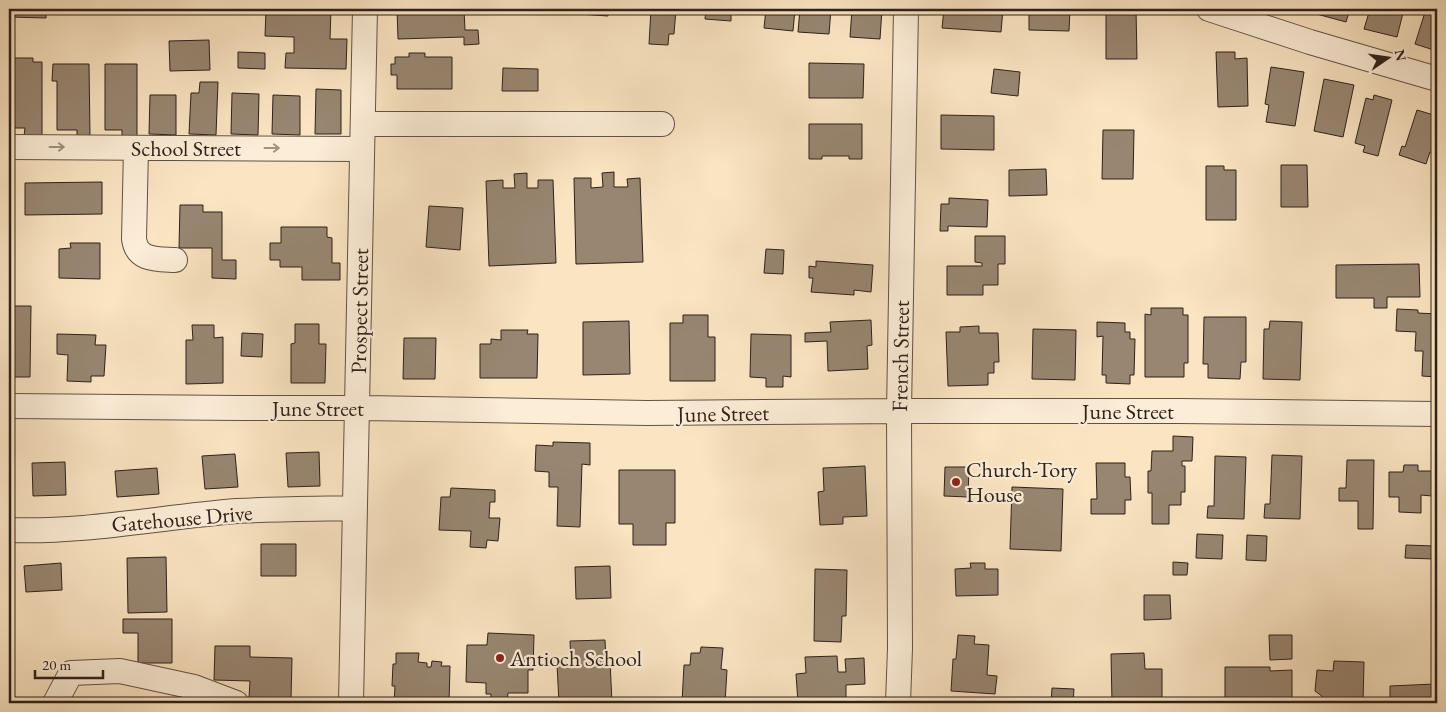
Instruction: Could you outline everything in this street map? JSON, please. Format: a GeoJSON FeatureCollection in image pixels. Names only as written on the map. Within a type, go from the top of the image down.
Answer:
{"type":"FeatureCollection","features":[{"type":"Feature","properties":{"kind":"street","name":"Prospect Street"},"geometry":{"type":"LineString","coordinates":[[350,703],[365,9]]}},
{"type":"Feature","properties":{"kind":"street","name":"French Street"},"geometry":{"type":"LineString","coordinates":[[898,703],[900,648],[899,411],[906,9]]}},
{"type":"Feature","properties":{"kind":"street"},"geometry":{"type":"LineString","coordinates":[[1209,9],[1310,42],[1437,79]]}},
{"type":"Feature","properties":{"kind":"street"},"geometry":{"type":"LineString","coordinates":[[363,124],[662,124]]}},
{"type":"Feature","properties":{"kind":"street","name":"School Street"},"geometry":{"type":"LineString","coordinates":[[9,146],[362,148]]}},
{"type":"Feature","properties":{"kind":"street"},"geometry":{"type":"LineString","coordinates":[[136,148],[134,242],[141,255],[150,258],[175,260]]}},
{"type":"Feature","properties":{"kind":"street","name":"June Street"},"geometry":{"type":"LineString","coordinates":[[9,406],[357,408],[647,413],[1179,411],[1437,414]]}},
{"type":"Feature","properties":{"kind":"street","name":"Gatehouse Drive"},"geometry":{"type":"LineString","coordinates":[[9,530],[30,531],[84,527],[237,511],[355,508]]}},
{"type":"Feature","properties":{"kind":"street"},"geometry":{"type":"LineString","coordinates":[[55,703],[71,673],[120,671],[194,687],[226,701]]}},
{"type":"Feature","properties":{"kind":"building"},"geometry":{"type":"Polygon","coordinates":[[[9,9],[46,9],[46,18],[9,17],[9,9]]]}},
{"type":"Feature","properties":{"kind":"building"},"geometry":{"type":"Polygon","coordinates":[[[266,9],[331,9],[330,39],[347,39],[346,69],[285,68],[286,53],[294,53],[294,37],[265,36],[266,9]]]}},
{"type":"Feature","properties":{"kind":"building"},"geometry":{"type":"Polygon","coordinates":[[[397,9],[464,9],[465,30],[478,30],[479,44],[464,45],[464,37],[398,39],[397,9]]]}},
{"type":"Feature","properties":{"kind":"building"},"geometry":{"type":"Polygon","coordinates":[[[580,9],[608,9],[608,16],[579,14],[580,9]]]}},
{"type":"Feature","properties":{"kind":"building"},"geometry":{"type":"Polygon","coordinates":[[[651,9],[676,9],[674,34],[669,34],[668,45],[649,44],[651,9]]]}},
{"type":"Feature","properties":{"kind":"building"},"geometry":{"type":"Polygon","coordinates":[[[706,9],[731,9],[731,21],[705,19],[706,9]]]}},
{"type":"Feature","properties":{"kind":"building"},"geometry":{"type":"Polygon","coordinates":[[[766,9],[795,9],[793,31],[764,28],[766,9]]]}},
{"type":"Feature","properties":{"kind":"building"},"geometry":{"type":"Polygon","coordinates":[[[800,9],[831,9],[829,34],[798,32],[800,9]]]}},
{"type":"Feature","properties":{"kind":"building"},"geometry":{"type":"Polygon","coordinates":[[[852,9],[882,9],[880,39],[850,37],[852,9]]]}},
{"type":"Feature","properties":{"kind":"building"},"geometry":{"type":"Polygon","coordinates":[[[944,9],[1003,9],[1001,32],[942,28],[944,9]]]}},
{"type":"Feature","properties":{"kind":"building"},"geometry":{"type":"Polygon","coordinates":[[[1029,9],[1070,9],[1069,31],[1029,30],[1029,9]]]}},
{"type":"Feature","properties":{"kind":"building"},"geometry":{"type":"Polygon","coordinates":[[[1314,9],[1350,9],[1346,22],[1313,13],[1314,9]]]}},
{"type":"Feature","properties":{"kind":"building"},"geometry":{"type":"Polygon","coordinates":[[[1370,9],[1404,9],[1397,37],[1364,29],[1370,9]]]}},
{"type":"Feature","properties":{"kind":"building"},"geometry":{"type":"Polygon","coordinates":[[[1426,9],[1437,9],[1437,51],[1415,44],[1426,9]]]}},
{"type":"Feature","properties":{"kind":"building"},"geometry":{"type":"Polygon","coordinates":[[[1106,10],[1136,10],[1137,59],[1106,59],[1106,10]]]}},
{"type":"Feature","properties":{"kind":"building"},"geometry":{"type":"Polygon","coordinates":[[[209,40],[210,70],[170,71],[169,41],[209,40]]]}},
{"type":"Feature","properties":{"kind":"building"},"geometry":{"type":"Polygon","coordinates":[[[238,52],[265,53],[265,69],[238,68],[238,52]]]}},
{"type":"Feature","properties":{"kind":"building"},"geometry":{"type":"Polygon","coordinates":[[[1216,52],[1235,52],[1235,59],[1247,58],[1248,106],[1218,107],[1216,52]]]}},
{"type":"Feature","properties":{"kind":"building"},"geometry":{"type":"Polygon","coordinates":[[[409,53],[425,53],[425,57],[452,57],[452,89],[397,89],[397,75],[391,75],[391,64],[395,64],[395,57],[409,57],[409,53]]]}},
{"type":"Feature","properties":{"kind":"building"},"geometry":{"type":"Polygon","coordinates":[[[9,58],[33,58],[33,62],[42,62],[42,136],[24,136],[25,128],[10,128],[9,58]]]}},
{"type":"Feature","properties":{"kind":"building"},"geometry":{"type":"Polygon","coordinates":[[[809,63],[864,64],[863,98],[809,98],[809,63]]]}},
{"type":"Feature","properties":{"kind":"building"},"geometry":{"type":"Polygon","coordinates":[[[53,64],[89,64],[90,136],[77,136],[77,130],[57,130],[57,81],[52,81],[53,64]]]}},
{"type":"Feature","properties":{"kind":"building"},"geometry":{"type":"Polygon","coordinates":[[[105,64],[137,64],[137,138],[122,138],[122,130],[105,130],[105,64]]]}},
{"type":"Feature","properties":{"kind":"building"},"geometry":{"type":"Polygon","coordinates":[[[1271,67],[1304,72],[1295,126],[1266,122],[1269,105],[1265,104],[1271,67]]]}},
{"type":"Feature","properties":{"kind":"building"},"geometry":{"type":"Polygon","coordinates":[[[503,68],[538,69],[538,91],[502,91],[503,68]]]}},
{"type":"Feature","properties":{"kind":"building"},"geometry":{"type":"Polygon","coordinates":[[[994,69],[1020,72],[1018,96],[991,93],[994,69]]]}},
{"type":"Feature","properties":{"kind":"building"},"geometry":{"type":"Polygon","coordinates":[[[1324,79],[1354,85],[1343,137],[1314,131],[1324,79]]]}},
{"type":"Feature","properties":{"kind":"building"},"geometry":{"type":"Polygon","coordinates":[[[200,82],[218,82],[216,135],[189,134],[191,93],[199,93],[200,82]]]}},
{"type":"Feature","properties":{"kind":"building"},"geometry":{"type":"Polygon","coordinates":[[[316,89],[341,90],[341,134],[315,134],[316,89]]]}},
{"type":"Feature","properties":{"kind":"building"},"geometry":{"type":"Polygon","coordinates":[[[232,93],[259,94],[258,135],[231,134],[232,93]]]}},
{"type":"Feature","properties":{"kind":"building"},"geometry":{"type":"Polygon","coordinates":[[[150,95],[176,95],[176,135],[149,134],[150,95]]]}},
{"type":"Feature","properties":{"kind":"building"},"geometry":{"type":"Polygon","coordinates":[[[273,95],[300,96],[300,135],[272,134],[273,95]]]}},
{"type":"Feature","properties":{"kind":"building"},"geometry":{"type":"Polygon","coordinates":[[[1374,95],[1392,100],[1378,156],[1363,152],[1365,146],[1355,143],[1366,98],[1373,100],[1374,95]]]}},
{"type":"Feature","properties":{"kind":"building"},"geometry":{"type":"Polygon","coordinates":[[[1417,110],[1437,116],[1437,125],[1432,141],[1437,143],[1434,153],[1430,152],[1426,164],[1399,155],[1402,146],[1405,147],[1417,110]]]}},
{"type":"Feature","properties":{"kind":"building"},"geometry":{"type":"Polygon","coordinates":[[[941,115],[994,116],[994,150],[941,149],[941,115]]]}},
{"type":"Feature","properties":{"kind":"building"},"geometry":{"type":"Polygon","coordinates":[[[809,124],[862,124],[862,159],[849,159],[849,156],[822,156],[822,159],[809,159],[809,124]]]}},
{"type":"Feature","properties":{"kind":"building"},"geometry":{"type":"Polygon","coordinates":[[[1103,130],[1134,130],[1133,179],[1102,179],[1103,130]]]}},
{"type":"Feature","properties":{"kind":"building"},"geometry":{"type":"Polygon","coordinates":[[[1281,165],[1307,165],[1308,207],[1281,207],[1281,165]]]}},
{"type":"Feature","properties":{"kind":"building"},"geometry":{"type":"Polygon","coordinates":[[[1206,166],[1224,166],[1224,170],[1236,170],[1236,220],[1206,220],[1206,166]]]}},
{"type":"Feature","properties":{"kind":"building"},"geometry":{"type":"Polygon","coordinates":[[[1046,169],[1047,195],[1009,196],[1009,170],[1046,169]]]}},
{"type":"Feature","properties":{"kind":"building"},"geometry":{"type":"Polygon","coordinates":[[[614,172],[614,187],[628,187],[627,179],[640,178],[643,262],[576,264],[574,178],[591,178],[591,188],[603,187],[602,173],[614,172]]]}},
{"type":"Feature","properties":{"kind":"building"},"geometry":{"type":"Polygon","coordinates":[[[527,173],[527,188],[538,188],[538,180],[553,180],[556,263],[489,266],[486,181],[503,180],[503,188],[515,188],[514,174],[527,173]]]}},
{"type":"Feature","properties":{"kind":"building"},"geometry":{"type":"Polygon","coordinates":[[[102,182],[102,214],[25,215],[25,183],[102,182]]]}},
{"type":"Feature","properties":{"kind":"building"},"geometry":{"type":"Polygon","coordinates":[[[949,198],[988,200],[987,227],[948,226],[948,231],[940,231],[941,204],[949,204],[949,198]]]}},
{"type":"Feature","properties":{"kind":"building"},"geometry":{"type":"Polygon","coordinates":[[[180,205],[203,205],[203,212],[222,212],[222,260],[236,260],[236,279],[212,278],[212,248],[179,248],[180,205]]]}},
{"type":"Feature","properties":{"kind":"building"},"geometry":{"type":"Polygon","coordinates":[[[429,206],[463,208],[460,250],[426,247],[429,206]]]}},
{"type":"Feature","properties":{"kind":"building"},"geometry":{"type":"Polygon","coordinates":[[[281,227],[327,227],[327,237],[332,238],[332,263],[340,263],[340,280],[302,280],[302,267],[280,267],[280,260],[270,260],[270,243],[281,243],[281,227]]]}},
{"type":"Feature","properties":{"kind":"building"},"geometry":{"type":"Polygon","coordinates":[[[975,236],[1005,236],[1005,264],[998,264],[998,285],[983,285],[983,295],[947,295],[947,266],[982,266],[982,263],[975,262],[975,236]]]}},
{"type":"Feature","properties":{"kind":"building"},"geometry":{"type":"Polygon","coordinates":[[[70,243],[100,243],[100,279],[59,278],[59,249],[71,248],[70,243]]]}},
{"type":"Feature","properties":{"kind":"building"},"geometry":{"type":"Polygon","coordinates":[[[766,249],[784,250],[783,274],[764,273],[766,249]]]}},
{"type":"Feature","properties":{"kind":"building"},"geometry":{"type":"Polygon","coordinates":[[[816,261],[873,265],[871,292],[854,290],[854,295],[811,292],[813,278],[809,278],[809,266],[816,267],[816,261]]]}},
{"type":"Feature","properties":{"kind":"building"},"geometry":{"type":"Polygon","coordinates":[[[1419,264],[1420,297],[1387,297],[1387,308],[1374,308],[1374,298],[1336,298],[1336,265],[1419,264]]]}},
{"type":"Feature","properties":{"kind":"building"},"geometry":{"type":"Polygon","coordinates":[[[9,306],[31,306],[30,377],[9,377],[9,306]]]}},
{"type":"Feature","properties":{"kind":"building"},"geometry":{"type":"Polygon","coordinates":[[[1151,308],[1183,308],[1183,315],[1188,315],[1188,363],[1184,363],[1184,377],[1145,377],[1145,314],[1151,315],[1151,308]]]}},
{"type":"Feature","properties":{"kind":"building"},"geometry":{"type":"Polygon","coordinates":[[[1397,309],[1418,310],[1418,313],[1437,314],[1437,377],[1422,376],[1423,351],[1415,351],[1416,332],[1396,331],[1397,309]]]}},
{"type":"Feature","properties":{"kind":"building"},"geometry":{"type":"Polygon","coordinates":[[[683,315],[708,315],[708,337],[715,337],[715,381],[670,381],[670,323],[683,323],[683,315]]]}},
{"type":"Feature","properties":{"kind":"building"},"geometry":{"type":"Polygon","coordinates":[[[1204,317],[1246,317],[1246,362],[1241,362],[1240,379],[1208,378],[1208,364],[1203,364],[1204,317]]]}},
{"type":"Feature","properties":{"kind":"building"},"geometry":{"type":"Polygon","coordinates":[[[871,320],[872,345],[867,346],[868,369],[828,371],[827,341],[805,342],[805,333],[831,332],[830,322],[871,320]]]}},
{"type":"Feature","properties":{"kind":"building"},"geometry":{"type":"Polygon","coordinates":[[[629,321],[630,374],[583,375],[583,322],[629,321]]]}},
{"type":"Feature","properties":{"kind":"building"},"geometry":{"type":"Polygon","coordinates":[[[1270,321],[1302,322],[1300,380],[1263,379],[1264,329],[1269,329],[1270,321]]]}},
{"type":"Feature","properties":{"kind":"building"},"geometry":{"type":"Polygon","coordinates":[[[1097,322],[1125,323],[1125,332],[1130,332],[1130,339],[1135,339],[1134,375],[1130,375],[1130,384],[1106,383],[1106,375],[1102,375],[1103,336],[1097,337],[1097,322]]]}},
{"type":"Feature","properties":{"kind":"building"},"geometry":{"type":"Polygon","coordinates":[[[295,324],[319,324],[319,344],[326,344],[325,383],[291,383],[291,344],[295,343],[295,324]]]}},
{"type":"Feature","properties":{"kind":"building"},"geometry":{"type":"Polygon","coordinates":[[[192,325],[214,325],[214,338],[223,337],[223,383],[186,384],[186,340],[193,340],[192,325]]]}},
{"type":"Feature","properties":{"kind":"building"},"geometry":{"type":"Polygon","coordinates":[[[979,326],[979,333],[998,333],[999,362],[994,362],[994,373],[988,373],[988,385],[948,386],[946,332],[960,332],[960,327],[979,326]]]}},
{"type":"Feature","properties":{"kind":"building"},"geometry":{"type":"Polygon","coordinates":[[[1033,329],[1076,330],[1075,380],[1032,379],[1033,329]]]}},
{"type":"Feature","properties":{"kind":"building"},"geometry":{"type":"Polygon","coordinates":[[[501,330],[528,330],[527,334],[538,334],[537,378],[480,378],[480,344],[491,344],[491,339],[501,340],[501,330]]]}},
{"type":"Feature","properties":{"kind":"building"},"geometry":{"type":"Polygon","coordinates":[[[242,333],[263,334],[262,357],[241,356],[242,333]]]}},
{"type":"Feature","properties":{"kind":"building"},"geometry":{"type":"Polygon","coordinates":[[[57,334],[96,335],[95,345],[106,345],[104,376],[91,376],[91,382],[67,381],[68,355],[57,354],[57,334]]]}},
{"type":"Feature","properties":{"kind":"building"},"geometry":{"type":"Polygon","coordinates":[[[751,334],[791,335],[791,377],[783,376],[783,387],[766,387],[766,378],[750,377],[751,334]]]}},
{"type":"Feature","properties":{"kind":"building"},"geometry":{"type":"Polygon","coordinates":[[[404,338],[436,338],[435,379],[403,379],[404,338]]]}},
{"type":"Feature","properties":{"kind":"building"},"geometry":{"type":"Polygon","coordinates":[[[1173,436],[1193,437],[1192,461],[1182,461],[1182,466],[1185,466],[1185,492],[1181,492],[1181,505],[1169,505],[1169,524],[1152,524],[1152,493],[1148,493],[1148,471],[1151,471],[1152,451],[1173,451],[1173,436]]]}},
{"type":"Feature","properties":{"kind":"building"},"geometry":{"type":"Polygon","coordinates":[[[553,442],[590,443],[590,465],[582,464],[580,527],[557,526],[558,487],[549,487],[549,472],[535,471],[536,445],[553,446],[553,442]]]}},
{"type":"Feature","properties":{"kind":"building"},"geometry":{"type":"Polygon","coordinates":[[[319,452],[320,486],[288,487],[286,453],[319,452]]]}},
{"type":"Feature","properties":{"kind":"building"},"geometry":{"type":"Polygon","coordinates":[[[235,454],[238,487],[205,489],[202,456],[235,454]]]}},
{"type":"Feature","properties":{"kind":"building"},"geometry":{"type":"Polygon","coordinates":[[[1272,455],[1302,456],[1300,519],[1264,518],[1265,504],[1270,504],[1272,455]]]}},
{"type":"Feature","properties":{"kind":"building"},"geometry":{"type":"Polygon","coordinates":[[[1215,456],[1246,457],[1244,519],[1207,518],[1208,506],[1214,506],[1215,456]]]}},
{"type":"Feature","properties":{"kind":"building"},"geometry":{"type":"Polygon","coordinates":[[[1347,460],[1374,460],[1373,529],[1358,529],[1358,501],[1339,501],[1339,488],[1346,488],[1347,460]]]}},
{"type":"Feature","properties":{"kind":"building"},"geometry":{"type":"Polygon","coordinates":[[[65,462],[66,495],[33,496],[32,463],[65,462]]]}},
{"type":"Feature","properties":{"kind":"building"},"geometry":{"type":"Polygon","coordinates":[[[1096,463],[1125,463],[1125,477],[1130,477],[1131,500],[1125,500],[1125,514],[1091,514],[1091,499],[1097,499],[1096,463]]]}},
{"type":"Feature","properties":{"kind":"building"},"geometry":{"type":"Polygon","coordinates":[[[1404,465],[1418,465],[1418,471],[1432,471],[1432,496],[1421,495],[1421,513],[1399,512],[1399,497],[1389,497],[1389,472],[1403,472],[1404,465]]]}},
{"type":"Feature","properties":{"kind":"building"},"geometry":{"type":"Polygon","coordinates":[[[865,466],[867,516],[843,517],[843,524],[820,525],[818,492],[824,491],[823,468],[865,466]]]}},
{"type":"Feature","properties":{"kind":"building","name":"Church-Tory House"},"geometry":{"type":"Polygon","coordinates":[[[945,467],[969,467],[968,497],[944,496],[945,467]]]}},
{"type":"Feature","properties":{"kind":"building"},"geometry":{"type":"Polygon","coordinates":[[[157,468],[159,494],[117,497],[115,471],[157,468]]]}},
{"type":"Feature","properties":{"kind":"building"},"geometry":{"type":"Polygon","coordinates":[[[619,470],[675,470],[675,523],[666,523],[666,545],[633,545],[633,524],[619,524],[619,470]]]}},
{"type":"Feature","properties":{"kind":"building"},"geometry":{"type":"Polygon","coordinates":[[[1012,487],[1063,489],[1061,551],[1010,549],[1012,487]]]}},
{"type":"Feature","properties":{"kind":"building"},"geometry":{"type":"Polygon","coordinates":[[[451,488],[495,490],[495,502],[490,502],[489,518],[500,518],[498,541],[487,540],[486,548],[470,547],[471,531],[439,530],[441,497],[450,497],[451,488]]]}},
{"type":"Feature","properties":{"kind":"building"},"geometry":{"type":"Polygon","coordinates":[[[1197,534],[1223,535],[1222,559],[1196,558],[1197,534]]]}},
{"type":"Feature","properties":{"kind":"building"},"geometry":{"type":"Polygon","coordinates":[[[1247,535],[1267,536],[1266,561],[1246,560],[1247,535]]]}},
{"type":"Feature","properties":{"kind":"building"},"geometry":{"type":"Polygon","coordinates":[[[261,544],[296,544],[296,576],[261,576],[261,544]]]}},
{"type":"Feature","properties":{"kind":"building"},"geometry":{"type":"Polygon","coordinates":[[[1406,545],[1434,546],[1434,559],[1405,558],[1406,545]]]}},
{"type":"Feature","properties":{"kind":"building"},"geometry":{"type":"Polygon","coordinates":[[[166,557],[167,612],[128,613],[127,558],[166,557]]]}},
{"type":"Feature","properties":{"kind":"building"},"geometry":{"type":"Polygon","coordinates":[[[1173,562],[1188,563],[1187,575],[1173,575],[1173,562]]]}},
{"type":"Feature","properties":{"kind":"building"},"geometry":{"type":"Polygon","coordinates":[[[61,563],[62,590],[26,592],[24,566],[61,563]]]}},
{"type":"Feature","properties":{"kind":"building"},"geometry":{"type":"Polygon","coordinates":[[[970,563],[985,563],[985,569],[998,569],[998,595],[956,596],[955,569],[971,568],[970,563]]]}},
{"type":"Feature","properties":{"kind":"building"},"geometry":{"type":"Polygon","coordinates":[[[610,566],[611,598],[576,599],[575,567],[610,566]]]}},
{"type":"Feature","properties":{"kind":"building"},"geometry":{"type":"Polygon","coordinates":[[[815,569],[847,570],[846,616],[842,616],[841,642],[814,641],[815,569]]]}},
{"type":"Feature","properties":{"kind":"building"},"geometry":{"type":"Polygon","coordinates":[[[1144,595],[1170,595],[1171,619],[1144,620],[1144,595]]]}},
{"type":"Feature","properties":{"kind":"building"},"geometry":{"type":"Polygon","coordinates":[[[123,619],[172,619],[172,663],[138,663],[138,633],[123,633],[123,619]]]}},
{"type":"Feature","properties":{"kind":"building","name":"Antioch School"},"geometry":{"type":"Polygon","coordinates":[[[488,633],[534,635],[533,670],[528,670],[528,693],[508,693],[507,703],[491,703],[491,694],[486,694],[486,683],[466,682],[467,645],[487,645],[488,633]]]}},
{"type":"Feature","properties":{"kind":"building"},"geometry":{"type":"Polygon","coordinates":[[[958,635],[975,636],[974,644],[989,645],[987,675],[997,676],[995,694],[951,691],[953,659],[956,659],[958,635]]]}},
{"type":"Feature","properties":{"kind":"building"},"geometry":{"type":"Polygon","coordinates":[[[1269,635],[1292,635],[1292,659],[1270,660],[1269,635]]]}},
{"type":"Feature","properties":{"kind":"building"},"geometry":{"type":"Polygon","coordinates":[[[605,640],[606,662],[610,661],[612,703],[559,703],[557,664],[571,663],[570,641],[605,640]]]}},
{"type":"Feature","properties":{"kind":"building"},"geometry":{"type":"Polygon","coordinates":[[[215,646],[250,646],[250,657],[292,658],[291,699],[249,698],[250,681],[214,680],[215,646]]]}},
{"type":"Feature","properties":{"kind":"building"},"geometry":{"type":"Polygon","coordinates":[[[701,647],[723,648],[721,669],[727,670],[725,703],[682,703],[684,665],[690,665],[691,653],[700,653],[701,647]]]}},
{"type":"Feature","properties":{"kind":"building"},"geometry":{"type":"Polygon","coordinates":[[[396,653],[419,653],[418,662],[427,663],[427,667],[431,667],[432,661],[442,662],[441,666],[450,666],[449,703],[394,703],[395,686],[392,686],[393,664],[396,664],[396,653]]]}},
{"type":"Feature","properties":{"kind":"building"},"geometry":{"type":"Polygon","coordinates":[[[1144,653],[1145,669],[1162,669],[1162,703],[1112,703],[1111,654],[1144,653]]]}},
{"type":"Feature","properties":{"kind":"building"},"geometry":{"type":"Polygon","coordinates":[[[837,656],[838,672],[846,672],[845,659],[864,658],[865,684],[846,685],[846,703],[798,703],[796,674],[806,673],[805,657],[837,656]]]}},
{"type":"Feature","properties":{"kind":"building"},"geometry":{"type":"Polygon","coordinates":[[[1334,661],[1364,662],[1363,703],[1318,703],[1323,697],[1315,691],[1317,670],[1333,671],[1334,661]]]}},
{"type":"Feature","properties":{"kind":"building"},"geometry":{"type":"Polygon","coordinates":[[[1225,667],[1270,667],[1270,671],[1292,670],[1292,700],[1269,700],[1269,703],[1225,703],[1225,667]]]}},
{"type":"Feature","properties":{"kind":"building"},"geometry":{"type":"Polygon","coordinates":[[[1434,684],[1435,703],[1390,703],[1390,686],[1434,684]]]}},
{"type":"Feature","properties":{"kind":"building"},"geometry":{"type":"Polygon","coordinates":[[[1052,688],[1074,689],[1073,703],[1051,703],[1052,688]]]}},
{"type":"Feature","properties":{"kind":"place","name":"Church-Tory House"},"geometry":{"type":"Point","coordinates":[956,482]}},
{"type":"Feature","properties":{"kind":"place","name":"Antioch School"},"geometry":{"type":"Point","coordinates":[500,658]}}]}
